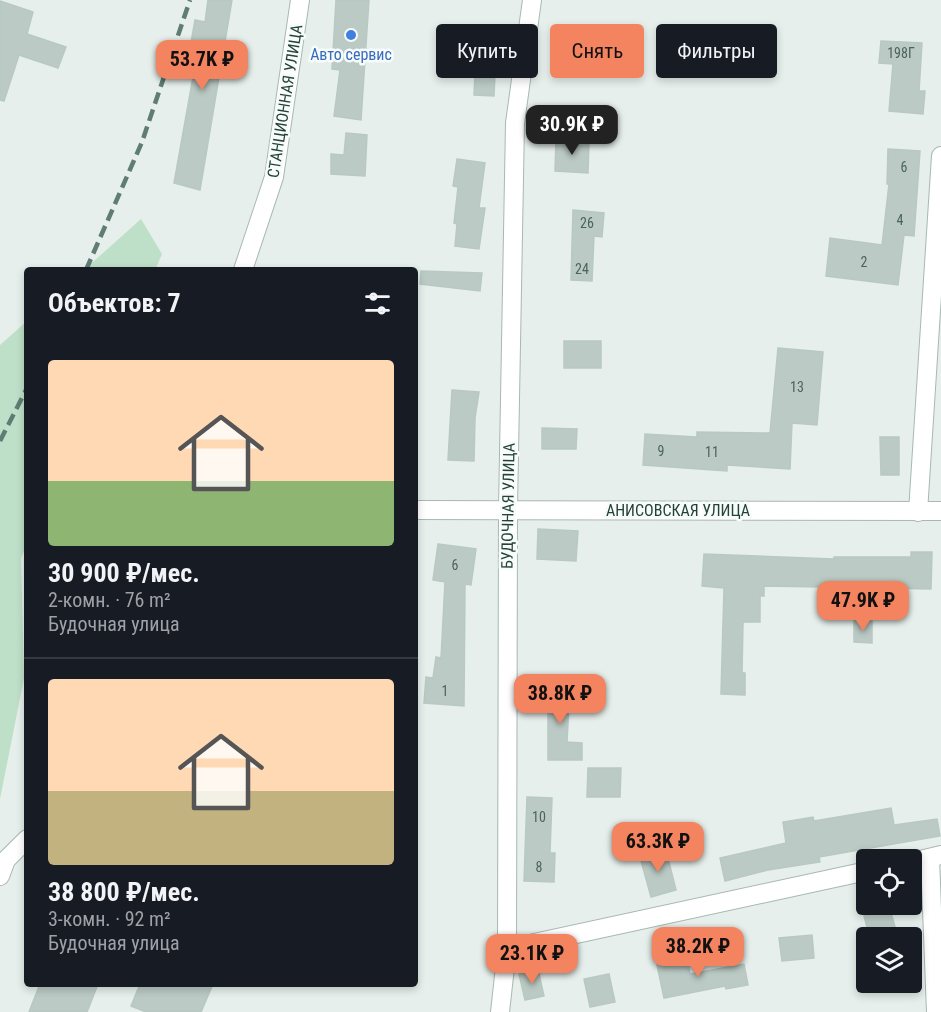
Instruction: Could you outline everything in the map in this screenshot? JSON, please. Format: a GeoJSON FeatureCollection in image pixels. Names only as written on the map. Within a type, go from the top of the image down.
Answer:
{"type":"FeatureCollection","features":[{"type":"Feature","properties":{"kind":"street","name":"СТАНЦИОННАЯ УЛИЦА"},"geometry":{"type":"LineString","coordinates":[[244,267],[274,177],[300,0]]}},
{"type":"Feature","properties":{"kind":"street","name":"БУДОЧНАЯ УЛИЦА"},"geometry":{"type":"LineString","coordinates":[[500,1012],[507,949],[508,509],[515,123],[532,0]]}},
{"type":"Feature","properties":{"kind":"street"},"geometry":{"type":"LineString","coordinates":[[918,512],[941,156]]}},
{"type":"Feature","properties":{"kind":"street","name":"АНИСОВСКАЯ УЛИЦА"},"geometry":{"type":"LineString","coordinates":[[418,510],[941,511]]}},
{"type":"Feature","properties":{"kind":"street"},"geometry":{"type":"LineString","coordinates":[[0,876],[6,860],[24,842]]}},
{"type":"Feature","properties":{"kind":"street"},"geometry":{"type":"LineString","coordinates":[[936,856],[936,1012]]}},
{"type":"Feature","properties":{"kind":"street"},"geometry":{"type":"LineString","coordinates":[[507,949],[856,873]]}},
{"type":"Feature","properties":{"kind":"green space"},"geometry":{"type":"Polygon","coordinates":[[[141,219],[162,254],[156,267],[87,267],[141,219]]]}},
{"type":"Feature","properties":{"kind":"green space"},"geometry":{"type":"Polygon","coordinates":[[[24,324],[24,552],[21,558],[24,678],[0,799],[0,345],[24,324]]]}},
{"type":"Feature","properties":{"kind":"building"},"geometry":{"type":"Polygon","coordinates":[[[208,0],[232,0],[200,190],[174,183],[195,66],[187,65],[195,20],[205,22],[208,0]]]}},
{"type":"Feature","properties":{"kind":"building","name":"Авто сервис"},"geometry":{"type":"Polygon","coordinates":[[[336,0],[369,0],[361,120],[334,116],[340,70],[332,69],[336,0]]]}},
{"type":"Feature","properties":{"kind":"building"},"geometry":{"type":"Polygon","coordinates":[[[0,1],[33,12],[27,34],[66,47],[58,68],[19,55],[4,101],[0,100],[0,1]]]}},
{"type":"Feature","properties":{"kind":"building"},"geometry":{"type":"Polygon","coordinates":[[[881,41],[922,43],[919,91],[925,91],[923,114],[889,111],[893,64],[879,63],[881,41]]]}},
{"type":"Feature","properties":{"kind":"building"},"geometry":{"type":"Polygon","coordinates":[[[475,78],[495,78],[494,96],[474,95],[475,78]]]}},
{"type":"Feature","properties":{"kind":"building"},"geometry":{"type":"Polygon","coordinates":[[[346,133],[367,135],[365,176],[331,174],[331,154],[344,155],[346,133]]]}},
{"type":"Feature","properties":{"kind":"building"},"geometry":{"type":"Polygon","coordinates":[[[556,140],[589,141],[588,173],[555,171],[556,140]]]}},
{"type":"Feature","properties":{"kind":"building"},"geometry":{"type":"Polygon","coordinates":[[[888,149],[920,151],[914,236],[904,235],[898,285],[826,276],[830,238],[882,245],[889,184],[887,184],[888,149]]]}},
{"type":"Feature","properties":{"kind":"building"},"geometry":{"type":"Polygon","coordinates":[[[457,159],[485,163],[479,208],[485,208],[479,249],[455,246],[457,224],[454,223],[458,187],[453,186],[457,159]]]}},
{"type":"Feature","properties":{"kind":"building"},"geometry":{"type":"Polygon","coordinates":[[[573,210],[604,213],[602,237],[594,236],[592,281],[571,280],[573,210]]]}},
{"type":"Feature","properties":{"kind":"building"},"geometry":{"type":"Polygon","coordinates":[[[421,271],[482,273],[480,291],[420,284],[421,271]]]}},
{"type":"Feature","properties":{"kind":"building"},"geometry":{"type":"Polygon","coordinates":[[[564,341],[601,341],[601,368],[564,368],[564,341]]]}},
{"type":"Feature","properties":{"kind":"building"},"geometry":{"type":"Polygon","coordinates":[[[778,348],[823,352],[817,425],[792,423],[790,469],[727,465],[727,471],[643,465],[645,434],[697,437],[697,432],[770,433],[778,348]]]}},
{"type":"Feature","properties":{"kind":"building"},"geometry":{"type":"Polygon","coordinates":[[[452,390],[479,392],[475,418],[474,461],[448,460],[452,390]]]}},
{"type":"Feature","properties":{"kind":"building"},"geometry":{"type":"Polygon","coordinates":[[[542,428],[577,429],[576,449],[542,449],[542,428]]]}},
{"type":"Feature","properties":{"kind":"building"},"geometry":{"type":"Polygon","coordinates":[[[880,437],[899,437],[899,475],[881,475],[880,437]]]}},
{"type":"Feature","properties":{"kind":"building"},"geometry":{"type":"Polygon","coordinates":[[[538,529],[578,531],[576,561],[537,559],[538,529]]]}},
{"type":"Feature","properties":{"kind":"building"},"geometry":{"type":"Polygon","coordinates":[[[438,544],[476,549],[471,585],[465,584],[464,706],[424,703],[426,677],[433,678],[436,657],[441,658],[445,582],[433,580],[438,544]]]}},
{"type":"Feature","properties":{"kind":"building"},"geometry":{"type":"Polygon","coordinates":[[[911,552],[932,552],[931,589],[764,586],[764,596],[760,596],[760,622],[743,622],[742,673],[745,673],[745,695],[721,694],[724,588],[702,586],[704,554],[834,559],[834,557],[911,557],[911,552]]]}},
{"type":"Feature","properties":{"kind":"building"},"geometry":{"type":"Polygon","coordinates":[[[854,621],[872,621],[872,643],[854,642],[854,621]]]}},
{"type":"Feature","properties":{"kind":"building"},"geometry":{"type":"Polygon","coordinates":[[[548,683],[570,684],[567,742],[582,743],[582,760],[548,760],[548,683]]]}},
{"type":"Feature","properties":{"kind":"building"},"geometry":{"type":"Polygon","coordinates":[[[588,768],[621,768],[620,797],[587,797],[588,768]]]}},
{"type":"Feature","properties":{"kind":"building"},"geometry":{"type":"Polygon","coordinates":[[[527,797],[552,798],[550,853],[555,853],[554,882],[524,881],[527,797]]]}},
{"type":"Feature","properties":{"kind":"building"},"geometry":{"type":"Polygon","coordinates":[[[891,808],[894,825],[937,819],[940,836],[856,849],[819,857],[820,862],[768,870],[725,881],[720,858],[786,843],[783,822],[813,817],[814,821],[891,808]]]}},
{"type":"Feature","properties":{"kind":"building"},"geometry":{"type":"Polygon","coordinates":[[[666,850],[676,890],[651,897],[640,857],[666,850]]]}},
{"type":"Feature","properties":{"kind":"building"},"geometry":{"type":"Polygon","coordinates":[[[892,915],[895,927],[867,927],[864,916],[892,915]]]}},
{"type":"Feature","properties":{"kind":"building"},"geometry":{"type":"Polygon","coordinates":[[[812,935],[814,958],[782,961],[779,938],[812,935]]]}},
{"type":"Feature","properties":{"kind":"building"},"geometry":{"type":"Polygon","coordinates":[[[687,959],[690,974],[744,964],[748,985],[726,989],[725,986],[664,998],[657,965],[687,959]]]}},
{"type":"Feature","properties":{"kind":"building"},"geometry":{"type":"Polygon","coordinates":[[[538,970],[544,996],[525,1000],[519,974],[538,970]]]}},
{"type":"Feature","properties":{"kind":"building"},"geometry":{"type":"Polygon","coordinates":[[[609,974],[615,1002],[590,1007],[584,979],[609,974]]]}},
{"type":"Feature","properties":{"kind":"building"},"geometry":{"type":"Polygon","coordinates":[[[39,987],[97,987],[87,1012],[29,1012],[39,987]]]}},
{"type":"Feature","properties":{"kind":"building"},"geometry":{"type":"Polygon","coordinates":[[[139,987],[212,987],[201,1012],[146,1012],[131,1006],[139,987]]]}},
{"type":"Feature","properties":{"kind":"railway"},"geometry":{"type":"LineString","coordinates":[[87,267],[142,142],[190,0]]}},
{"type":"Feature","properties":{"kind":"railway"},"geometry":{"type":"LineString","coordinates":[[0,441],[24,394]]}},
{"type":"Feature","properties":{"kind":"place","name":"Авто сервис"},"geometry":{"type":"Point","coordinates":[351,35]}}]}
